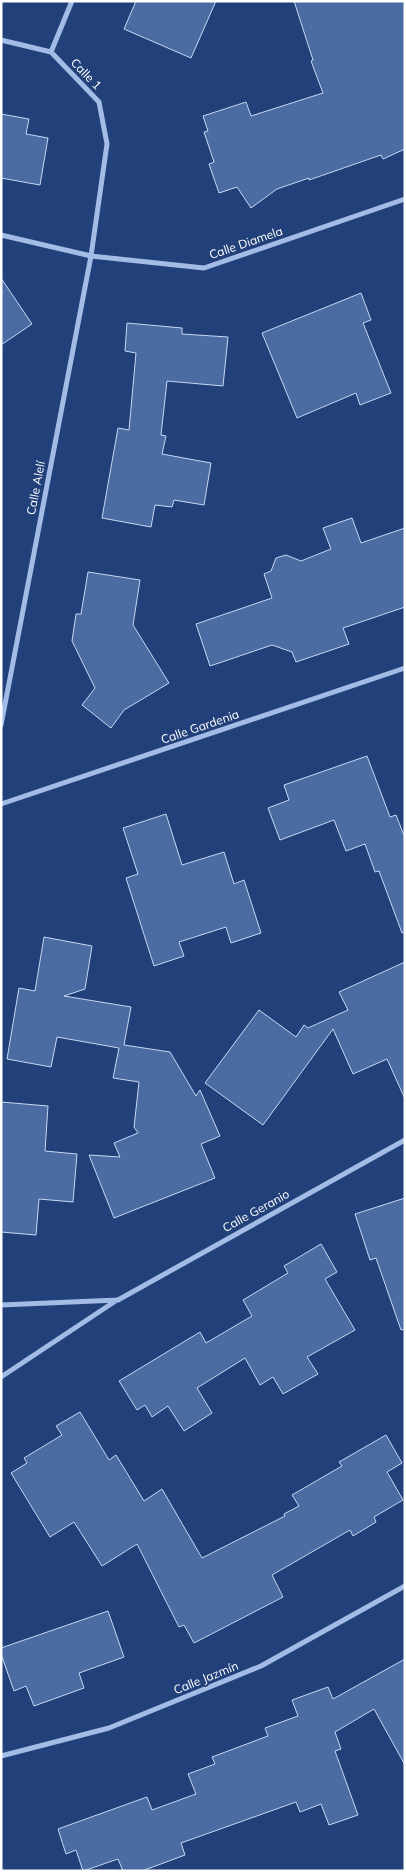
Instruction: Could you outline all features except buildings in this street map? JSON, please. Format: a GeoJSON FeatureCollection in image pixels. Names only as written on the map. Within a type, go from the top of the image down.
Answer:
{"type":"FeatureCollection","features":[{"type":"Feature","properties":{"kind":"street"},"geometry":{"type":"LineString","coordinates":[[1,40],[51,52],[72,1]]}},
{"type":"Feature","properties":{"kind":"street","name":"Calle 1"},"geometry":{"type":"LineString","coordinates":[[51,52],[99,102],[107,144],[90,256]]}},
{"type":"Feature","properties":{"kind":"street","name":"Calle Diamela"},"geometry":{"type":"LineString","coordinates":[[1,235],[90,256],[204,268],[405,199]]}},
{"type":"Feature","properties":{"kind":"street","name":"Calle Alelí"},"geometry":{"type":"LineString","coordinates":[[1,725],[90,256]]}},
{"type":"Feature","properties":{"kind":"street","name":"Calle Gardenia"},"geometry":{"type":"LineString","coordinates":[[1,804],[405,668]]}},
{"type":"Feature","properties":{"kind":"street","name":"Calle Geranio"},"geometry":{"type":"LineString","coordinates":[[1,1377],[118,1300],[405,1140]]}},
{"type":"Feature","properties":{"kind":"street","name":"Calle Geranio"},"geometry":{"type":"LineString","coordinates":[[1,1305],[118,1300]]}},
{"type":"Feature","properties":{"kind":"street","name":"Calle Jazmín"},"geometry":{"type":"LineString","coordinates":[[1,1756],[109,1728],[261,1666],[405,1586]]}}]}
